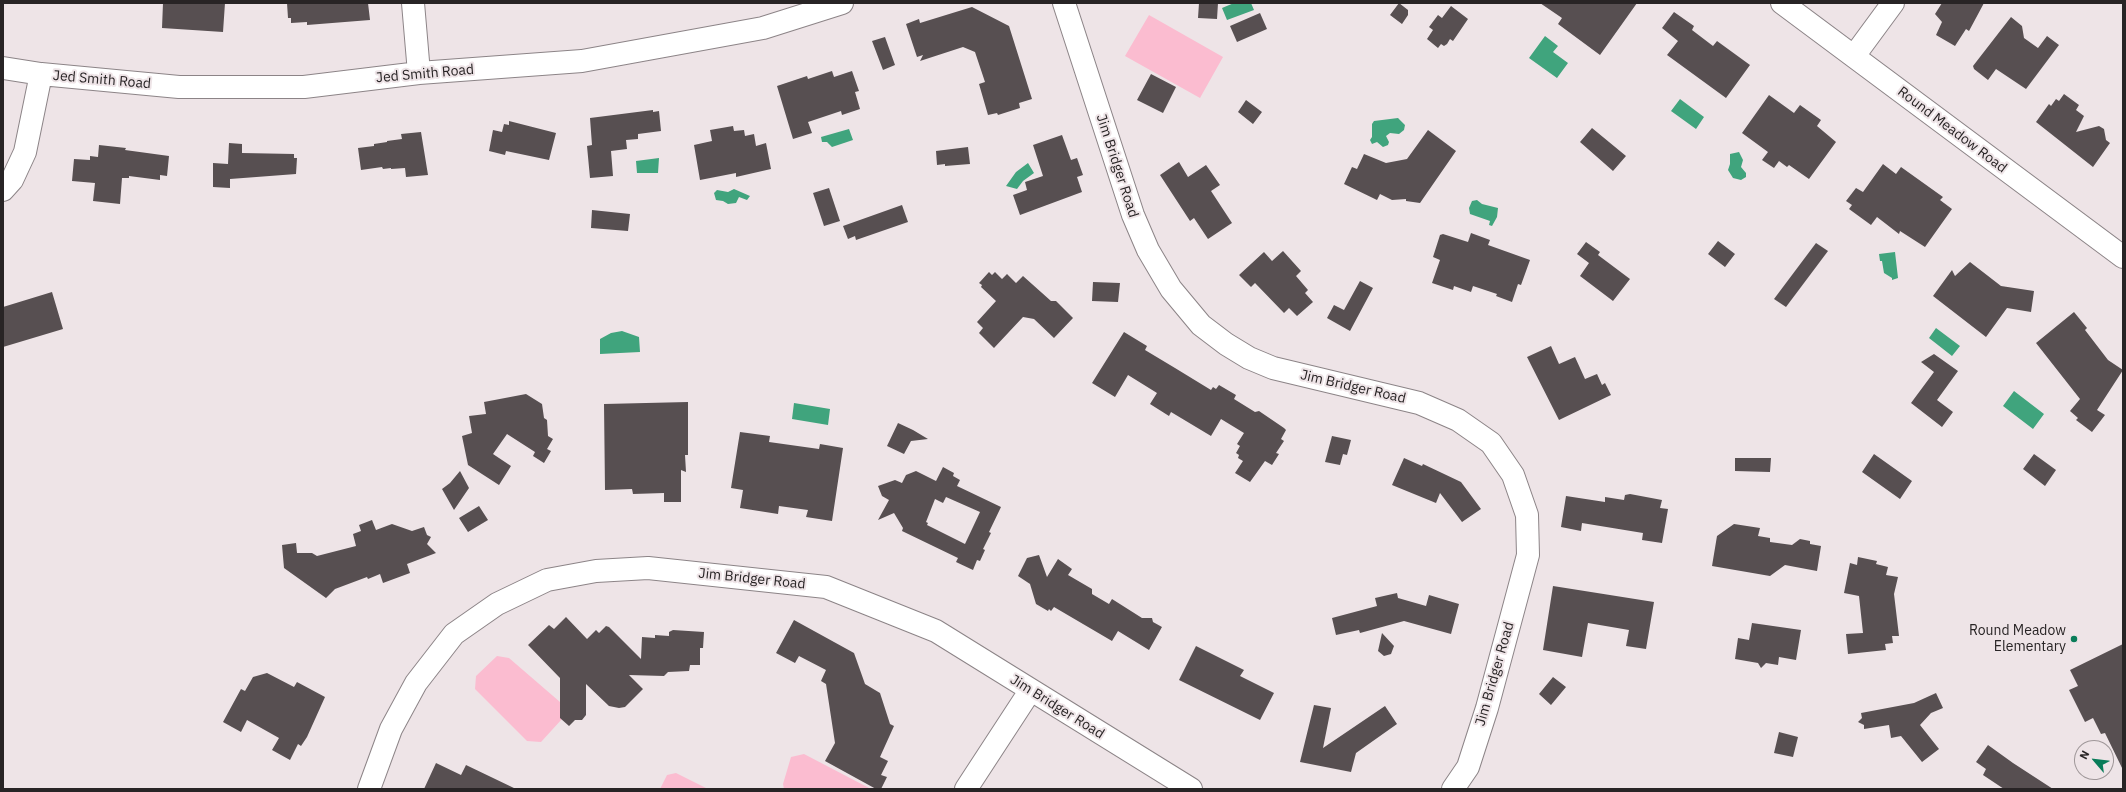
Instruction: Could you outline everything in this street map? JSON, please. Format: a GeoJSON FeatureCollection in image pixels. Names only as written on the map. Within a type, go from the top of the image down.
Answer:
{"type":"FeatureCollection","features":[{"type":"Feature","properties":{"kind":"street"},"geometry":{"type":"LineString","coordinates":[[413,3],[420,73]]}},
{"type":"Feature","properties":{"kind":"street","name":"Jed Smith Road"},"geometry":{"type":"LineString","coordinates":[[3,68],[41,74],[194,87],[304,87],[420,73],[582,61],[763,28],[842,3]]}},
{"type":"Feature","properties":{"kind":"street","name":"Jim Bridger Road"},"geometry":{"type":"LineString","coordinates":[[1064,3],[1132,215],[1148,250],[1171,289],[1201,325],[1226,344],[1249,358],[1274,368],[1419,402],[1458,420],[1491,443],[1513,475],[1527,515],[1528,555],[1487,708],[1468,767],[1453,789]]}},
{"type":"Feature","properties":{"kind":"street","name":"Round Meadow Road"},"geometry":{"type":"LineString","coordinates":[[1782,3],[2123,257]]}},
{"type":"Feature","properties":{"kind":"street"},"geometry":{"type":"LineString","coordinates":[[1854,56],[1892,3]]}},
{"type":"Feature","properties":{"kind":"street"},"geometry":{"type":"LineString","coordinates":[[3,190],[12,180],[25,152],[41,74]]}},
{"type":"Feature","properties":{"kind":"street","name":"Jim Bridger Road"},"geometry":{"type":"LineString","coordinates":[[369,789],[391,729],[416,683],[454,634],[497,604],[547,580],[596,571],[648,568],[826,587],[936,631],[1030,691],[1191,789]]}},
{"type":"Feature","properties":{"kind":"street"},"geometry":{"type":"LineString","coordinates":[[966,789],[1030,691]]}},
{"type":"Feature","properties":{"kind":"shaded area"},"geometry":{"type":"Polygon","coordinates":[[[1234,3],[1251,3],[1254,10],[1227,20],[1222,8],[1234,3]]]}},
{"type":"Feature","properties":{"kind":"shaded area"},"geometry":{"type":"Polygon","coordinates":[[[1149,15],[1223,57],[1200,98],[1125,56],[1149,15]]]}},
{"type":"Feature","properties":{"kind":"shaded area"},"geometry":{"type":"Polygon","coordinates":[[[1545,36],[1558,46],[1553,52],[1568,63],[1557,78],[1529,58],[1545,36]]]}},
{"type":"Feature","properties":{"kind":"shaded area"},"geometry":{"type":"Polygon","coordinates":[[[1680,99],[1704,117],[1696,129],[1671,111],[1680,99]]]}},
{"type":"Feature","properties":{"kind":"shaded area"},"geometry":{"type":"Polygon","coordinates":[[[1398,118],[1405,125],[1404,130],[1399,134],[1390,133],[1386,136],[1389,142],[1388,145],[1383,147],[1377,142],[1372,144],[1370,140],[1372,137],[1372,124],[1374,121],[1398,118]]]}},
{"type":"Feature","properties":{"kind":"shaded area"},"geometry":{"type":"Polygon","coordinates":[[[849,129],[853,140],[832,147],[827,142],[822,142],[821,137],[849,129]]]}},
{"type":"Feature","properties":{"kind":"shaded area"},"geometry":{"type":"Polygon","coordinates":[[[1739,152],[1743,160],[1741,167],[1746,173],[1746,177],[1741,180],[1733,178],[1728,170],[1730,164],[1730,154],[1739,152]]]}},
{"type":"Feature","properties":{"kind":"shaded area"},"geometry":{"type":"Polygon","coordinates":[[[659,158],[658,173],[637,173],[636,161],[659,158]]]}},
{"type":"Feature","properties":{"kind":"shaded area"},"geometry":{"type":"Polygon","coordinates":[[[1028,163],[1034,173],[1023,181],[1017,189],[1006,186],[1016,172],[1028,163]]]}},
{"type":"Feature","properties":{"kind":"shaded area"},"geometry":{"type":"Polygon","coordinates":[[[734,189],[750,196],[747,200],[739,197],[736,203],[728,204],[723,201],[716,200],[714,193],[717,190],[728,192],[734,189]]]}},
{"type":"Feature","properties":{"kind":"shaded area"},"geometry":{"type":"Polygon","coordinates":[[[1477,200],[1482,204],[1498,208],[1497,217],[1492,226],[1489,225],[1490,221],[1470,214],[1469,208],[1472,201],[1477,200]]]}},
{"type":"Feature","properties":{"kind":"shaded area"},"geometry":{"type":"Polygon","coordinates":[[[1895,252],[1898,278],[1892,280],[1892,278],[1884,273],[1879,254],[1895,252]]]}},
{"type":"Feature","properties":{"kind":"shaded area"},"geometry":{"type":"Polygon","coordinates":[[[1936,328],[1960,346],[1952,356],[1929,338],[1936,328]]]}},
{"type":"Feature","properties":{"kind":"shaded area"},"geometry":{"type":"Polygon","coordinates":[[[622,331],[639,337],[640,352],[600,354],[600,339],[611,333],[622,331]]]}},
{"type":"Feature","properties":{"kind":"shaded area"},"geometry":{"type":"Polygon","coordinates":[[[2014,391],[2044,414],[2033,429],[2003,406],[2014,391]]]}},
{"type":"Feature","properties":{"kind":"shaded area"},"geometry":{"type":"Polygon","coordinates":[[[794,403],[830,409],[828,425],[792,419],[794,403]]]}},
{"type":"Feature","properties":{"kind":"shaded area"},"geometry":{"type":"Polygon","coordinates":[[[497,656],[509,658],[560,702],[562,719],[541,742],[527,741],[475,689],[476,676],[497,656]]]}},
{"type":"Feature","properties":{"kind":"shaded area"},"geometry":{"type":"Polygon","coordinates":[[[804,754],[871,789],[784,789],[783,784],[791,757],[804,754]]]}},
{"type":"Feature","properties":{"kind":"shaded area"},"geometry":{"type":"Polygon","coordinates":[[[676,773],[708,789],[660,789],[667,775],[676,773]]]}},
{"type":"Feature","properties":{"kind":"building"},"geometry":{"type":"Polygon","coordinates":[[[163,3],[225,3],[223,32],[162,28],[163,3]]]}},
{"type":"Feature","properties":{"kind":"building"},"geometry":{"type":"Polygon","coordinates":[[[287,3],[368,3],[370,20],[307,25],[307,22],[291,23],[291,18],[288,18],[287,3]]]}},
{"type":"Feature","properties":{"kind":"building"},"geometry":{"type":"Polygon","coordinates":[[[1199,3],[1218,3],[1217,19],[1198,18],[1199,3]]]}},
{"type":"Feature","properties":{"kind":"building"},"geometry":{"type":"Polygon","coordinates":[[[1399,3],[1408,10],[1408,15],[1402,24],[1390,15],[1399,3]]]}},
{"type":"Feature","properties":{"kind":"building"},"geometry":{"type":"Polygon","coordinates":[[[1540,3],[1637,3],[1600,55],[1558,24],[1562,18],[1540,3]]]}},
{"type":"Feature","properties":{"kind":"building"},"geometry":{"type":"Polygon","coordinates":[[[1942,3],[1984,3],[1969,31],[1966,29],[1955,46],[1936,35],[1942,22],[1935,14],[1942,3]]]}},
{"type":"Feature","properties":{"kind":"building"},"geometry":{"type":"Polygon","coordinates":[[[1451,6],[1468,19],[1453,41],[1450,39],[1447,44],[1444,46],[1441,44],[1438,48],[1427,39],[1433,30],[1429,27],[1438,15],[1442,18],[1451,6]]]}},
{"type":"Feature","properties":{"kind":"building"},"geometry":{"type":"Polygon","coordinates":[[[972,7],[1009,26],[1032,99],[1019,103],[1020,108],[998,115],[997,113],[988,115],[979,84],[985,82],[975,52],[963,47],[920,61],[923,55],[917,57],[906,24],[919,19],[920,23],[972,7]]]}},
{"type":"Feature","properties":{"kind":"building"},"geometry":{"type":"Polygon","coordinates":[[[1674,12],[1694,26],[1692,30],[1713,46],[1717,41],[1750,65],[1726,98],[1667,55],[1678,41],[1662,28],[1674,12]]]}},
{"type":"Feature","properties":{"kind":"building"},"geometry":{"type":"Polygon","coordinates":[[[1260,13],[1267,29],[1237,42],[1230,26],[1260,13]]]}},
{"type":"Feature","properties":{"kind":"building"},"geometry":{"type":"Polygon","coordinates":[[[2011,17],[2022,26],[2024,38],[2038,48],[2047,36],[2059,45],[2026,89],[1996,69],[1988,80],[1974,69],[1973,66],[2011,17]]]}},
{"type":"Feature","properties":{"kind":"building"},"geometry":{"type":"Polygon","coordinates":[[[885,37],[895,65],[883,70],[872,41],[885,37]]]}},
{"type":"Feature","properties":{"kind":"building"},"geometry":{"type":"Polygon","coordinates":[[[832,71],[834,77],[852,71],[859,91],[855,92],[860,109],[842,115],[841,111],[808,122],[812,133],[793,139],[777,86],[807,76],[808,79],[832,71]]]}},
{"type":"Feature","properties":{"kind":"building"},"geometry":{"type":"Polygon","coordinates":[[[1151,74],[1176,87],[1163,113],[1137,100],[1151,74]]]}},
{"type":"Feature","properties":{"kind":"building"},"geometry":{"type":"Polygon","coordinates":[[[2064,94],[2079,105],[2076,110],[2084,116],[2076,132],[2099,126],[2104,129],[2106,140],[2110,143],[2093,167],[2036,122],[2049,104],[2051,106],[2056,99],[2059,101],[2064,94]]]}},
{"type":"Feature","properties":{"kind":"building"},"geometry":{"type":"Polygon","coordinates":[[[1769,95],[1794,113],[1800,105],[1821,120],[1817,126],[1836,142],[1809,179],[1789,165],[1787,167],[1779,161],[1774,168],[1762,160],[1768,152],[1742,133],[1769,95]]]}},
{"type":"Feature","properties":{"kind":"building"},"geometry":{"type":"Polygon","coordinates":[[[1246,100],[1262,112],[1253,124],[1238,112],[1246,100]]]}},
{"type":"Feature","properties":{"kind":"building"},"geometry":{"type":"Polygon","coordinates":[[[653,110],[653,112],[659,111],[661,131],[638,134],[638,139],[626,140],[627,149],[611,151],[613,176],[590,178],[587,146],[592,145],[590,118],[653,110]]]}},
{"type":"Feature","properties":{"kind":"building"},"geometry":{"type":"Polygon","coordinates":[[[509,121],[556,133],[549,160],[506,151],[505,155],[489,151],[493,130],[502,132],[504,124],[509,125],[509,121]]]}},
{"type":"Feature","properties":{"kind":"building"},"geometry":{"type":"Polygon","coordinates":[[[733,126],[734,131],[744,130],[745,136],[754,134],[756,146],[766,143],[771,169],[736,177],[736,173],[700,180],[694,145],[712,141],[710,130],[733,126]]]}},
{"type":"Feature","properties":{"kind":"building"},"geometry":{"type":"Polygon","coordinates":[[[1592,128],[1626,156],[1613,171],[1580,142],[1592,128]]]}},
{"type":"Feature","properties":{"kind":"building"},"geometry":{"type":"Polygon","coordinates":[[[1428,130],[1456,151],[1420,203],[1406,201],[1406,199],[1392,200],[1380,194],[1377,200],[1344,184],[1352,167],[1357,169],[1364,154],[1386,163],[1407,159],[1428,130]]]}},
{"type":"Feature","properties":{"kind":"building"},"geometry":{"type":"Polygon","coordinates":[[[421,132],[428,175],[406,177],[405,168],[383,169],[382,167],[361,170],[358,148],[374,146],[374,144],[402,139],[401,134],[421,132]]]}},
{"type":"Feature","properties":{"kind":"building"},"geometry":{"type":"Polygon","coordinates":[[[1062,135],[1071,160],[1077,158],[1083,175],[1077,177],[1082,192],[1020,215],[1013,195],[1027,190],[1025,182],[1043,176],[1033,145],[1062,135]]]}},
{"type":"Feature","properties":{"kind":"building"},"geometry":{"type":"Polygon","coordinates":[[[229,143],[242,144],[242,153],[294,154],[294,158],[297,158],[296,174],[230,179],[230,188],[213,187],[213,163],[228,164],[229,143]]]}},
{"type":"Feature","properties":{"kind":"building"},"geometry":{"type":"Polygon","coordinates":[[[99,145],[126,148],[125,150],[169,156],[167,176],[160,175],[160,180],[129,176],[129,178],[122,178],[120,204],[93,201],[95,183],[72,181],[74,159],[90,160],[90,156],[98,157],[99,145]]]}},
{"type":"Feature","properties":{"kind":"building"},"geometry":{"type":"Polygon","coordinates":[[[968,147],[970,164],[945,166],[945,164],[937,165],[936,151],[968,147]]]}},
{"type":"Feature","properties":{"kind":"building"},"geometry":{"type":"Polygon","coordinates":[[[1179,162],[1188,177],[1206,165],[1220,185],[1211,191],[1232,223],[1208,239],[1194,218],[1190,221],[1160,175],[1179,162]]]}},
{"type":"Feature","properties":{"kind":"building"},"geometry":{"type":"Polygon","coordinates":[[[1883,164],[1896,174],[1901,167],[1943,197],[1940,200],[1952,209],[1925,247],[1900,231],[1899,234],[1877,217],[1871,225],[1849,209],[1852,205],[1846,201],[1856,188],[1863,192],[1883,164]]]}},
{"type":"Feature","properties":{"kind":"building"},"geometry":{"type":"Polygon","coordinates":[[[829,188],[840,221],[824,226],[813,193],[829,188]]]}},
{"type":"Feature","properties":{"kind":"building"},"geometry":{"type":"Polygon","coordinates":[[[902,205],[908,222],[856,240],[855,236],[848,239],[843,226],[902,205]]]}},
{"type":"Feature","properties":{"kind":"building"},"geometry":{"type":"Polygon","coordinates":[[[592,210],[630,214],[628,231],[591,228],[592,210]]]}},
{"type":"Feature","properties":{"kind":"building"},"geometry":{"type":"Polygon","coordinates":[[[1471,233],[1490,240],[1488,245],[1530,260],[1521,285],[1518,284],[1512,302],[1496,296],[1497,294],[1473,286],[1471,292],[1454,286],[1453,290],[1432,283],[1440,260],[1433,257],[1440,235],[1443,234],[1468,242],[1471,233]]]}},
{"type":"Feature","properties":{"kind":"building"},"geometry":{"type":"Polygon","coordinates":[[[1718,241],[1735,254],[1725,267],[1708,254],[1718,241]]]}},
{"type":"Feature","properties":{"kind":"building"},"geometry":{"type":"Polygon","coordinates":[[[1586,242],[1600,252],[1598,255],[1630,279],[1613,301],[1580,276],[1589,263],[1577,254],[1586,242]]]}},
{"type":"Feature","properties":{"kind":"building"},"geometry":{"type":"Polygon","coordinates":[[[1816,243],[1828,251],[1786,307],[1774,299],[1816,243]]]}},
{"type":"Feature","properties":{"kind":"building"},"geometry":{"type":"Polygon","coordinates":[[[1283,251],[1301,271],[1296,276],[1308,290],[1305,293],[1313,302],[1297,316],[1289,308],[1284,313],[1255,283],[1251,287],[1239,275],[1264,252],[1272,261],[1283,251]]]}},
{"type":"Feature","properties":{"kind":"building"},"geometry":{"type":"Polygon","coordinates":[[[1970,262],[2001,286],[2034,291],[2031,312],[2007,308],[1986,337],[1933,296],[1952,270],[1955,276],[1970,262]]]}},
{"type":"Feature","properties":{"kind":"building"},"geometry":{"type":"Polygon","coordinates":[[[989,272],[992,275],[995,272],[1002,279],[1007,274],[1016,283],[1023,276],[1051,301],[1056,301],[1073,318],[1054,338],[1034,319],[1023,317],[994,348],[979,333],[983,328],[977,322],[996,301],[981,287],[982,285],[979,283],[989,272]]]}},
{"type":"Feature","properties":{"kind":"building"},"geometry":{"type":"Polygon","coordinates":[[[1360,281],[1373,288],[1350,331],[1327,318],[1334,305],[1344,310],[1360,281]]]}},
{"type":"Feature","properties":{"kind":"building"},"geometry":{"type":"Polygon","coordinates":[[[1093,282],[1120,283],[1118,302],[1092,301],[1093,282]]]}},
{"type":"Feature","properties":{"kind":"building"},"geometry":{"type":"Polygon","coordinates":[[[52,292],[63,329],[3,347],[3,307],[52,292]]]}},
{"type":"Feature","properties":{"kind":"building"},"geometry":{"type":"Polygon","coordinates":[[[2074,312],[2087,328],[2085,330],[2108,360],[2123,370],[2097,410],[2105,415],[2092,432],[2076,420],[2078,418],[2070,411],[2080,399],[2036,343],[2074,312]]]}},
{"type":"Feature","properties":{"kind":"building"},"geometry":{"type":"Polygon","coordinates":[[[1124,332],[1147,346],[1145,350],[1211,390],[1213,387],[1216,389],[1219,385],[1236,395],[1234,399],[1255,412],[1259,411],[1284,428],[1286,430],[1281,439],[1284,441],[1276,453],[1279,454],[1272,465],[1265,461],[1250,482],[1235,473],[1243,461],[1238,458],[1239,455],[1236,453],[1240,446],[1237,444],[1244,433],[1221,419],[1211,436],[1171,412],[1169,416],[1150,404],[1157,393],[1128,375],[1115,397],[1092,383],[1124,332]]]}},
{"type":"Feature","properties":{"kind":"building"},"geometry":{"type":"Polygon","coordinates":[[[1551,346],[1559,364],[1575,357],[1585,379],[1597,374],[1602,385],[1605,383],[1611,395],[1559,420],[1527,357],[1551,346]]]}},
{"type":"Feature","properties":{"kind":"building"},"geometry":{"type":"Polygon","coordinates":[[[1934,354],[1958,371],[1937,400],[1953,412],[1942,427],[1911,403],[1934,372],[1921,362],[1934,354]]]}},
{"type":"Feature","properties":{"kind":"building"},"geometry":{"type":"Polygon","coordinates":[[[526,394],[542,404],[544,418],[547,420],[548,436],[553,439],[547,449],[551,451],[544,463],[533,456],[535,452],[507,434],[493,454],[511,466],[499,485],[468,465],[462,436],[472,433],[469,416],[486,414],[484,402],[526,394]]]}},
{"type":"Feature","properties":{"kind":"building"},"geometry":{"type":"Polygon","coordinates":[[[688,402],[688,455],[685,455],[686,472],[681,470],[681,502],[664,502],[664,493],[633,494],[632,489],[605,490],[604,404],[688,402]]]}},
{"type":"Feature","properties":{"kind":"building"},"geometry":{"type":"Polygon","coordinates":[[[898,423],[928,439],[911,441],[904,454],[887,446],[898,423]]]}},
{"type":"Feature","properties":{"kind":"building"},"geometry":{"type":"Polygon","coordinates":[[[740,432],[770,436],[769,442],[819,449],[820,444],[843,448],[832,521],[806,517],[808,510],[779,506],[778,514],[740,508],[743,490],[731,488],[740,432]]]}},
{"type":"Feature","properties":{"kind":"building"},"geometry":{"type":"Polygon","coordinates":[[[1332,436],[1351,440],[1347,455],[1343,454],[1340,465],[1325,462],[1332,436]]]}},
{"type":"Feature","properties":{"kind":"building"},"geometry":{"type":"Polygon","coordinates":[[[1874,454],[1912,481],[1900,499],[1862,472],[1874,454]]]}},
{"type":"Feature","properties":{"kind":"building"},"geometry":{"type":"Polygon","coordinates":[[[2034,454],[2056,470],[2045,486],[2023,469],[2034,454]]]}},
{"type":"Feature","properties":{"kind":"building"},"geometry":{"type":"Polygon","coordinates":[[[1404,458],[1422,466],[1423,464],[1461,482],[1481,509],[1462,522],[1440,493],[1436,503],[1392,485],[1404,458]]]}},
{"type":"Feature","properties":{"kind":"building"},"geometry":{"type":"Polygon","coordinates":[[[1735,458],[1771,458],[1770,472],[1735,471],[1735,458]]]}},
{"type":"Feature","properties":{"kind":"building"},"geometry":{"type":"Polygon","coordinates":[[[943,467],[954,473],[953,476],[960,480],[957,486],[1001,507],[989,532],[991,533],[983,549],[985,550],[980,561],[977,560],[973,570],[956,562],[958,558],[902,531],[903,528],[894,513],[878,520],[889,500],[882,496],[878,486],[895,480],[902,483],[906,475],[916,471],[936,481],[943,467]],[[946,497],[943,503],[935,499],[926,522],[928,523],[927,525],[965,544],[980,512],[946,497]]]}},
{"type":"Feature","properties":{"kind":"building"},"geometry":{"type":"Polygon","coordinates":[[[460,471],[469,488],[454,510],[442,489],[450,483],[460,471]]]}},
{"type":"Feature","properties":{"kind":"building"},"geometry":{"type":"Polygon","coordinates":[[[1630,494],[1662,500],[1660,508],[1668,509],[1662,543],[1642,540],[1643,533],[1582,523],[1581,531],[1561,527],[1566,496],[1605,502],[1605,497],[1624,500],[1625,495],[1630,494]]]}},
{"type":"Feature","properties":{"kind":"building"},"geometry":{"type":"Polygon","coordinates":[[[479,506],[488,520],[468,532],[459,518],[479,506]]]}},
{"type":"Feature","properties":{"kind":"building"},"geometry":{"type":"Polygon","coordinates":[[[372,520],[376,530],[392,524],[412,531],[424,527],[427,535],[431,537],[427,544],[436,553],[407,564],[410,573],[383,583],[380,574],[368,579],[367,577],[335,589],[326,598],[284,568],[282,545],[296,543],[297,553],[312,553],[317,556],[356,546],[353,534],[361,531],[359,525],[372,520]]]}},
{"type":"Feature","properties":{"kind":"building"},"geometry":{"type":"Polygon","coordinates":[[[1734,524],[1760,528],[1758,536],[1770,538],[1770,542],[1792,545],[1800,539],[1810,541],[1810,544],[1821,546],[1817,571],[1785,565],[1770,576],[1712,566],[1717,536],[1734,524]]]}},
{"type":"Feature","properties":{"kind":"building"},"geometry":{"type":"Polygon","coordinates":[[[1039,555],[1047,577],[1058,559],[1072,569],[1068,575],[1092,589],[1092,594],[1109,604],[1112,599],[1142,618],[1152,618],[1153,622],[1162,627],[1149,650],[1118,631],[1112,641],[1054,607],[1051,611],[1049,609],[1048,611],[1036,604],[1030,584],[1018,576],[1027,558],[1039,555]]]}},
{"type":"Feature","properties":{"kind":"building"},"geometry":{"type":"Polygon","coordinates":[[[1858,557],[1877,561],[1876,564],[1888,567],[1886,575],[1898,577],[1894,594],[1899,636],[1892,636],[1893,643],[1885,644],[1886,650],[1848,654],[1846,634],[1863,633],[1859,596],[1844,593],[1850,563],[1857,565],[1858,557]]]}},
{"type":"Feature","properties":{"kind":"building"},"geometry":{"type":"Polygon","coordinates":[[[1553,586],[1654,602],[1646,649],[1626,646],[1629,630],[1588,623],[1582,657],[1543,650],[1553,586]]]}},
{"type":"Feature","properties":{"kind":"building"},"geometry":{"type":"Polygon","coordinates":[[[1397,593],[1398,598],[1426,606],[1429,595],[1459,604],[1451,634],[1404,621],[1360,633],[1359,630],[1336,635],[1332,618],[1377,606],[1375,598],[1397,593]]]}},
{"type":"Feature","properties":{"kind":"building"},"geometry":{"type":"Polygon","coordinates":[[[566,617],[587,639],[596,630],[599,633],[606,626],[609,627],[641,659],[642,637],[655,638],[655,635],[669,636],[669,632],[673,630],[704,632],[703,648],[700,648],[700,665],[690,665],[689,671],[668,672],[664,676],[629,675],[643,689],[625,707],[619,708],[609,706],[586,684],[586,715],[582,720],[575,720],[569,726],[560,718],[560,678],[528,645],[549,625],[554,629],[566,617]]]}},
{"type":"Feature","properties":{"kind":"building"},"geometry":{"type":"Polygon","coordinates":[[[794,620],[854,653],[865,684],[880,693],[890,724],[894,726],[880,757],[888,761],[881,775],[887,777],[881,789],[876,789],[825,761],[835,743],[826,684],[821,681],[826,670],[799,656],[795,663],[776,653],[794,620]]]}},
{"type":"Feature","properties":{"kind":"building"},"geometry":{"type":"Polygon","coordinates":[[[1752,623],[1801,630],[1796,660],[1779,657],[1778,665],[1766,663],[1761,668],[1758,663],[1735,659],[1738,638],[1749,640],[1752,623]]]}},
{"type":"Feature","properties":{"kind":"building"},"geometry":{"type":"Polygon","coordinates":[[[1382,633],[1394,646],[1391,654],[1384,656],[1378,651],[1382,633]]]}},
{"type":"Feature","properties":{"kind":"building"},"geometry":{"type":"Polygon","coordinates":[[[2123,644],[2123,770],[2114,752],[2114,740],[2108,740],[2105,733],[2101,734],[2093,718],[2085,722],[2069,690],[2078,686],[2070,670],[2123,644]]]}},
{"type":"Feature","properties":{"kind":"building"},"geometry":{"type":"Polygon","coordinates":[[[1196,646],[1244,670],[1240,676],[1274,693],[1260,720],[1179,680],[1196,646]]]}},
{"type":"Feature","properties":{"kind":"building"},"geometry":{"type":"Polygon","coordinates":[[[267,673],[294,687],[297,682],[325,697],[307,737],[301,746],[298,744],[290,760],[272,750],[279,738],[247,720],[241,732],[223,722],[241,689],[245,691],[253,677],[267,673]]]}},
{"type":"Feature","properties":{"kind":"building"},"geometry":{"type":"Polygon","coordinates":[[[1553,677],[1566,687],[1551,705],[1539,694],[1553,677]]]}},
{"type":"Feature","properties":{"kind":"building"},"geometry":{"type":"Polygon","coordinates":[[[1936,693],[1943,708],[1931,713],[1920,725],[1939,749],[1922,762],[1901,736],[1891,738],[1889,725],[1864,729],[1864,725],[1858,722],[1862,718],[1861,713],[1914,703],[1936,693]]]}},
{"type":"Feature","properties":{"kind":"building"},"geometry":{"type":"Polygon","coordinates":[[[1314,705],[1331,708],[1323,748],[1385,706],[1397,724],[1356,753],[1351,772],[1300,762],[1314,705]]]}},
{"type":"Feature","properties":{"kind":"building"},"geometry":{"type":"Polygon","coordinates":[[[1779,732],[1798,737],[1793,757],[1774,753],[1779,732]]]}},
{"type":"Feature","properties":{"kind":"building"},"geometry":{"type":"Polygon","coordinates":[[[1988,745],[2053,789],[2004,789],[1983,775],[1986,769],[1976,762],[1988,745]]]}},
{"type":"Feature","properties":{"kind":"building"},"geometry":{"type":"Polygon","coordinates":[[[436,763],[461,775],[466,765],[516,789],[424,789],[436,763]]]}},
{"type":"Feature","properties":{"kind":"place","name":"Round Meadow Elementary"},"geometry":{"type":"Point","coordinates":[2074,639]}}]}
